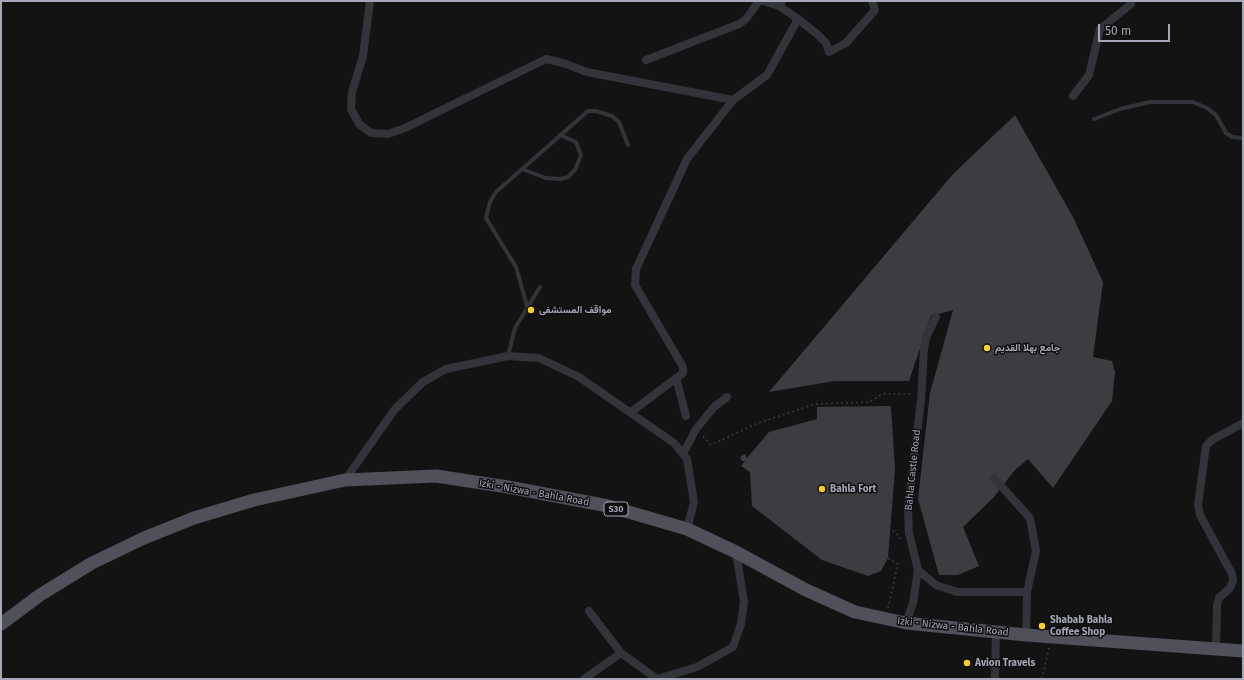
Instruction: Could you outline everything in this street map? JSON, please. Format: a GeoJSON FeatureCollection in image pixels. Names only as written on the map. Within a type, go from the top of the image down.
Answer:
{"type":"FeatureCollection","features":[{"type":"Feature","properties":{"kind":"main road","name":"Izki - Nizwa - Bahla Road"},"geometry":{"type":"LineString","coordinates":[[1,624],[40,595],[92,562],[144,538],[194,518],[246,502],[346,480],[436,476],[508,487],[608,506],[687,529],[736,552],[806,590],[854,612],[906,624],[996,631],[1026,635],[1243,651]]}},
{"type":"Feature","properties":{"kind":"street"},"geometry":{"type":"LineString","coordinates":[[370,1],[363,56],[352,92],[351,109],[358,124],[372,133],[388,134],[405,128],[546,59],[563,63],[587,72],[733,100]]}},
{"type":"Feature","properties":{"kind":"street"},"geometry":{"type":"LineString","coordinates":[[646,60],[739,24],[746,19],[759,1]]}},
{"type":"Feature","properties":{"kind":"street"},"geometry":{"type":"LineString","coordinates":[[763,1],[781,3],[826,43],[829,52],[846,43],[875,10],[872,1]]}},
{"type":"Feature","properties":{"kind":"street"},"geometry":{"type":"LineString","coordinates":[[1073,96],[1089,75],[1100,29],[1132,2]]}},
{"type":"Feature","properties":{"kind":"street"},"geometry":{"type":"LineString","coordinates":[[631,412],[683,372],[682,362],[635,285],[634,276],[636,269],[687,159],[733,100],[766,75],[798,19]]}},
{"type":"Feature","properties":{"kind":"street","name":"Bahla Castle Road"},"geometry":{"type":"LineString","coordinates":[[906,624],[913,603],[918,570],[909,533],[908,509],[921,394],[924,349],[926,338],[936,317]]}},
{"type":"Feature","properties":{"kind":"street"},"geometry":{"type":"LineString","coordinates":[[346,480],[359,458],[395,409],[423,382],[446,369],[508,356],[539,358],[580,377],[674,443],[687,459],[694,502],[687,529]]}},
{"type":"Feature","properties":{"kind":"street"},"geometry":{"type":"LineString","coordinates":[[676,378],[686,416]]}},
{"type":"Feature","properties":{"kind":"street"},"geometry":{"type":"LineString","coordinates":[[683,454],[696,429],[714,407],[727,397]]}},
{"type":"Feature","properties":{"kind":"street"},"geometry":{"type":"LineString","coordinates":[[1216,649],[1217,605],[1219,598],[1230,588],[1234,581],[1232,574],[1200,515],[1198,506],[1206,446],[1212,440],[1243,423]]}},
{"type":"Feature","properties":{"kind":"street"},"geometry":{"type":"LineString","coordinates":[[994,478],[1030,518],[1036,551],[1027,592],[1026,635]]}},
{"type":"Feature","properties":{"kind":"street"},"geometry":{"type":"LineString","coordinates":[[589,611],[621,653],[657,679],[697,667],[733,647],[741,624],[744,602],[736,552]]}},
{"type":"Feature","properties":{"kind":"street"},"geometry":{"type":"LineString","coordinates":[[918,570],[936,585],[957,592],[1027,592]]}},
{"type":"Feature","properties":{"kind":"street"},"geometry":{"type":"LineString","coordinates":[[995,679],[996,631]]}},
{"type":"Feature","properties":{"kind":"street"},"geometry":{"type":"LineString","coordinates":[[584,679],[621,653]]}},
{"type":"Feature","properties":{"kind":"lane"},"geometry":{"type":"LineString","coordinates":[[1094,119],[1120,109],[1150,102],[1193,102],[1207,108],[1216,115],[1226,133],[1232,137],[1243,138]]}},
{"type":"Feature","properties":{"kind":"lane"},"geometry":{"type":"LineString","coordinates":[[528,306],[516,267],[486,218],[490,202],[496,192],[588,111],[596,111],[612,116],[619,122],[628,146]]}},
{"type":"Feature","properties":{"kind":"lane"},"geometry":{"type":"LineString","coordinates":[[522,169],[546,178],[560,180],[568,177],[575,170],[581,155],[576,142],[560,135]]}},
{"type":"Feature","properties":{"kind":"lane"},"geometry":{"type":"LineString","coordinates":[[508,356],[516,328],[540,287]]}},
{"type":"Feature","properties":{"kind":"path"},"geometry":{"type":"LineString","coordinates":[[696,429],[711,445],[758,423],[815,404],[870,402],[882,394],[921,394]]}},
{"type":"Feature","properties":{"kind":"path"},"geometry":{"type":"LineString","coordinates":[[886,619],[898,564],[888,558]]}},
{"type":"Feature","properties":{"kind":"path"},"geometry":{"type":"LineString","coordinates":[[1042,679],[1051,637]]}},
{"type":"Feature","properties":{"kind":"building"},"geometry":{"type":"Polygon","coordinates":[[[1015,115],[1073,217],[1103,282],[1093,357],[1112,361],[1115,372],[1112,401],[1053,488],[1028,459],[1014,471],[994,497],[963,527],[979,566],[958,575],[939,575],[918,499],[930,393],[953,310],[931,316],[909,381],[835,381],[769,392],[953,174],[1015,115]]]}},
{"type":"Feature","properties":{"kind":"building","name":"Bahla Fort"},"geometry":{"type":"Polygon","coordinates":[[[891,406],[895,469],[888,558],[881,571],[868,576],[822,560],[752,506],[750,472],[741,466],[745,461],[742,461],[740,457],[745,454],[747,458],[769,432],[817,419],[817,407],[891,406]]]}},
{"type":"Feature","properties":{"kind":"place","name":"مواقف المستشفى"},"geometry":{"type":"Point","coordinates":[531,310]}},
{"type":"Feature","properties":{"kind":"place","name":"جامع بهلا القديم"},"geometry":{"type":"Point","coordinates":[987,348]}},
{"type":"Feature","properties":{"kind":"place","name":"Bahla Fort"},"geometry":{"type":"Point","coordinates":[822,489]}},
{"type":"Feature","properties":{"kind":"place","name":"Shabab Bahla Coffee Shop"},"geometry":{"type":"Point","coordinates":[1042,626]}},
{"type":"Feature","properties":{"kind":"place","name":"Avion Travels"},"geometry":{"type":"Point","coordinates":[967,663]}}]}
